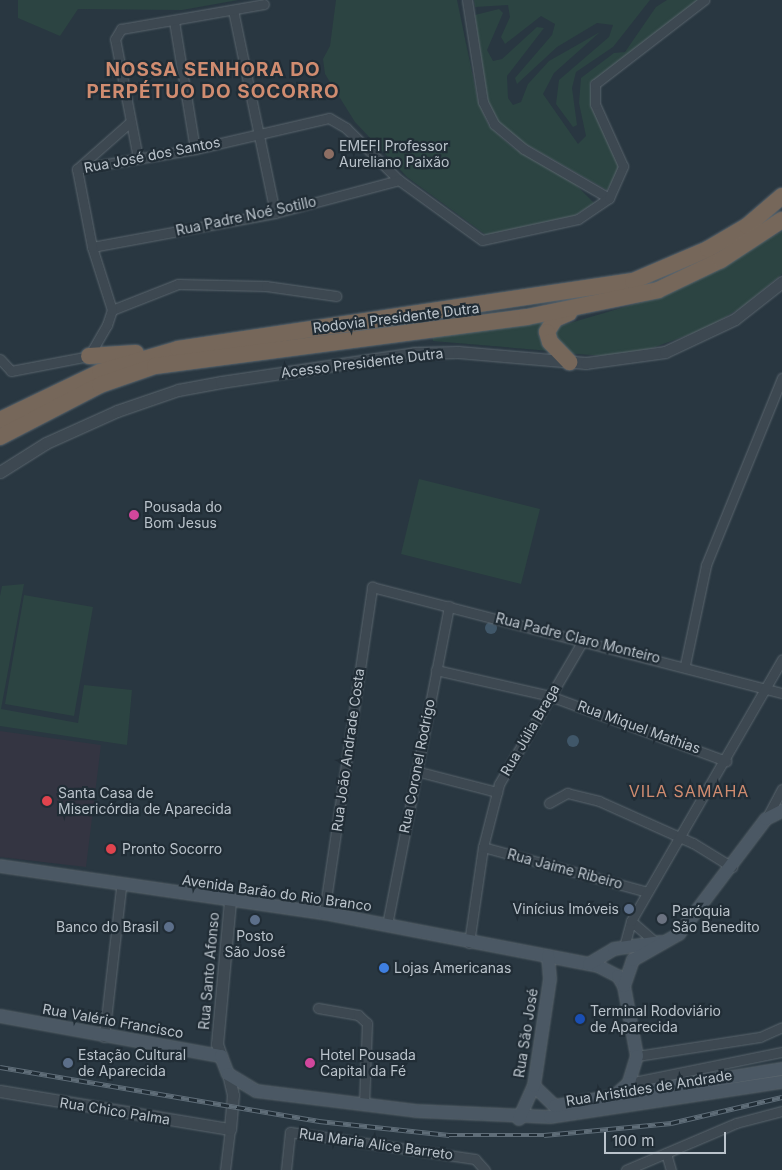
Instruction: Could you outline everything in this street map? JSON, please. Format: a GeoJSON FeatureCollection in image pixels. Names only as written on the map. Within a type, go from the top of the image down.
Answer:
{"type":"FeatureCollection","features":[{"type":"Feature","properties":{"kind":"highway","name":"Rodovia Presidente Dutra"},"geometry":{"type":"LineString","coordinates":[[0,420],[100,372],[178,349],[633,281],[708,249],[747,226],[782,196]]}},
{"type":"Feature","properties":{"kind":"highway","name":"Rodovia Presidente Dutra"},"geometry":{"type":"LineString","coordinates":[[0,437],[100,385],[155,366],[256,349],[527,317],[658,290],[702,270],[782,220]]}},
{"type":"Feature","properties":{"kind":"highway"},"geometry":{"type":"LineString","coordinates":[[570,362],[547,336],[551,323],[563,314],[622,298]]}},
{"type":"Feature","properties":{"kind":"highway"},"geometry":{"type":"LineString","coordinates":[[89,356],[178,349]]}},
{"type":"Feature","properties":{"kind":"main road"},"geometry":{"type":"LineString","coordinates":[[621,981],[634,960],[671,939],[691,922],[766,819],[782,811]]}},
{"type":"Feature","properties":{"kind":"main road","name":"Avenida Barão do Rio Branco"},"geometry":{"type":"LineString","coordinates":[[0,866],[121,887],[324,913],[469,943],[548,956],[561,961]]}},
{"type":"Feature","properties":{"kind":"main road"},"geometry":{"type":"LineString","coordinates":[[589,964],[624,947],[671,939]]}},
{"type":"Feature","properties":{"kind":"main road"},"geometry":{"type":"LineString","coordinates":[[611,1100],[630,1083],[637,1056],[621,981],[626,963],[624,947]]}},
{"type":"Feature","properties":{"kind":"main road","name":"Rua São José"},"geometry":{"type":"LineString","coordinates":[[519,1119],[534,1086],[550,979],[548,956]]}},
{"type":"Feature","properties":{"kind":"main road"},"geometry":{"type":"LineString","coordinates":[[561,961],[589,964],[621,981]]}},
{"type":"Feature","properties":{"kind":"main road","name":"Rua São José"},"geometry":{"type":"LineString","coordinates":[[550,979],[561,961]]}},
{"type":"Feature","properties":{"kind":"main road","name":"Rua Valério Francisco"},"geometry":{"type":"LineString","coordinates":[[0,1016],[104,1037],[216,1051]]}},
{"type":"Feature","properties":{"kind":"main road","name":"Rua Santo Afonso"},"geometry":{"type":"LineString","coordinates":[[216,1051],[228,1074]]}},
{"type":"Feature","properties":{"kind":"main road","name":"Rua Aristides de Andrade"},"geometry":{"type":"LineString","coordinates":[[534,1086],[555,1106],[611,1100],[782,1069]]}},
{"type":"Feature","properties":{"kind":"main road"},"geometry":{"type":"LineString","coordinates":[[228,1074],[256,1090]]}},
{"type":"Feature","properties":{"kind":"main road","name":"Rua Aristides de Andrade"},"geometry":{"type":"LineString","coordinates":[[256,1090],[364,1104],[519,1119],[655,1104],[782,1082]]}},
{"type":"Feature","properties":{"kind":"street"},"geometry":{"type":"LineString","coordinates":[[467,0],[484,102],[494,124],[524,148],[609,198],[620,182],[622,158],[594,104],[593,91],[607,72],[704,0]]}},
{"type":"Feature","properties":{"kind":"street"},"geometry":{"type":"LineString","coordinates":[[138,158],[129,124],[115,39],[121,29],[264,4]]}},
{"type":"Feature","properties":{"kind":"street"},"geometry":{"type":"LineString","coordinates":[[234,10],[275,213]]}},
{"type":"Feature","properties":{"kind":"street"},"geometry":{"type":"LineString","coordinates":[[174,21],[196,149]]}},
{"type":"Feature","properties":{"kind":"street","name":"Rua José dos Santos"},"geometry":{"type":"LineString","coordinates":[[112,310],[92,247],[77,170],[196,149],[329,118],[346,128],[398,180],[487,241],[578,219],[609,198]]}},
{"type":"Feature","properties":{"kind":"street"},"geometry":{"type":"LineString","coordinates":[[77,170],[129,124]]}},
{"type":"Feature","properties":{"kind":"street","name":"Rua Padre Noé Sotillo"},"geometry":{"type":"LineString","coordinates":[[92,247],[275,213],[398,180]]}},
{"type":"Feature","properties":{"kind":"street","name":"Acesso Presidente Dutra"},"geometry":{"type":"LineString","coordinates":[[0,472],[46,443],[117,411],[189,388],[414,353],[458,352],[570,362],[624,360],[686,344],[752,309],[782,282]]}},
{"type":"Feature","properties":{"kind":"street"},"geometry":{"type":"LineString","coordinates":[[0,359],[11,371],[89,356],[112,310],[178,284],[266,286],[336,296]]}},
{"type":"Feature","properties":{"kind":"street"},"geometry":{"type":"LineString","coordinates":[[685,665],[706,565],[782,378]]}},
{"type":"Feature","properties":{"kind":"street","name":"Rua Padre Claro Monteiro"},"geometry":{"type":"LineString","coordinates":[[372,586],[769,686],[782,693]]}},
{"type":"Feature","properties":{"kind":"street","name":"Rua João Andrade Costa"},"geometry":{"type":"LineString","coordinates":[[324,913],[372,586]]}},
{"type":"Feature","properties":{"kind":"street","name":"Rua Coronel Rodrigo"},"geometry":{"type":"LineString","coordinates":[[387,925],[449,606]]}},
{"type":"Feature","properties":{"kind":"street","name":"Rua Júlia Braga"},"geometry":{"type":"LineString","coordinates":[[469,943],[483,847],[497,792],[508,763],[583,640]]}},
{"type":"Feature","properties":{"kind":"street"},"geometry":{"type":"LineString","coordinates":[[624,947],[630,921],[726,761],[769,686],[782,659]]}},
{"type":"Feature","properties":{"kind":"street","name":"Rua Miquel Mathias"},"geometry":{"type":"LineString","coordinates":[[436,670],[550,696],[726,761]]}},
{"type":"Feature","properties":{"kind":"street"},"geometry":{"type":"LineString","coordinates":[[416,771],[497,792]]}},
{"type":"Feature","properties":{"kind":"street"},"geometry":{"type":"LineString","coordinates":[[766,819],[782,789]]}},
{"type":"Feature","properties":{"kind":"street"},"geometry":{"type":"LineString","coordinates":[[549,803],[574,793],[681,838],[732,867]]}},
{"type":"Feature","properties":{"kind":"street","name":"Rua Jaime Ribeiro"},"geometry":{"type":"LineString","coordinates":[[483,847],[647,892]]}},
{"type":"Feature","properties":{"kind":"street"},"geometry":{"type":"LineString","coordinates":[[104,1037],[121,887]]}},
{"type":"Feature","properties":{"kind":"street","name":"Rua Santo Afonso"},"geometry":{"type":"LineString","coordinates":[[216,1051],[230,900]]}},
{"type":"Feature","properties":{"kind":"street"},"geometry":{"type":"LineString","coordinates":[[630,921],[655,943]]}},
{"type":"Feature","properties":{"kind":"street"},"geometry":{"type":"LineString","coordinates":[[318,1008],[358,1015],[367,1023],[364,1104]]}},
{"type":"Feature","properties":{"kind":"street"},"geometry":{"type":"LineString","coordinates":[[637,1056],[760,1037],[782,1028]]}},
{"type":"Feature","properties":{"kind":"street"},"geometry":{"type":"LineString","coordinates":[[630,1083],[782,1052]]}},
{"type":"Feature","properties":{"kind":"street","name":"Rua Santo Afonso"},"geometry":{"type":"LineString","coordinates":[[228,1074],[233,1095],[230,1130]]}},
{"type":"Feature","properties":{"kind":"street"},"geometry":{"type":"LineString","coordinates":[[233,1095],[256,1090]]}},
{"type":"Feature","properties":{"kind":"street","name":"Rua Chico Palma"},"geometry":{"type":"LineString","coordinates":[[0,1091],[230,1130]]}},
{"type":"Feature","properties":{"kind":"street"},"geometry":{"type":"LineString","coordinates":[[626,1170],[736,1123],[782,1111]]}},
{"type":"Feature","properties":{"kind":"street"},"geometry":{"type":"LineString","coordinates":[[225,1170],[230,1130]]}},
{"type":"Feature","properties":{"kind":"street","name":"Rua Maria Alice Barreto"},"geometry":{"type":"LineString","coordinates":[[286,1170],[290,1132],[468,1158],[476,1167],[486,1170]]}},
{"type":"Feature","properties":{"kind":"street"},"geometry":{"type":"LineString","coordinates":[[666,1153],[671,1170]]}},
{"type":"Feature","properties":{"kind":"shaded area"},"geometry":{"type":"Polygon","coordinates":[[[489,622],[493,622],[497,628],[493,634],[489,634],[485,630],[485,626],[489,622]]]}},
{"type":"Feature","properties":{"kind":"shaded area","name":"Santa Casa de Misericórdia de Aparecida"},"geometry":{"type":"Polygon","coordinates":[[[0,731],[101,745],[86,867],[0,857],[0,731]]]}},
{"type":"Feature","properties":{"kind":"shaded area"},"geometry":{"type":"Polygon","coordinates":[[[571,735],[575,735],[579,741],[575,747],[571,747],[567,743],[567,739],[571,735]]]}},
{"type":"Feature","properties":{"kind":"green space"},"geometry":{"type":"Polygon","coordinates":[[[18,0],[238,0],[182,10],[78,9],[60,36],[18,18],[18,0]]]}},
{"type":"Feature","properties":{"kind":"green space"},"geometry":{"type":"Polygon","coordinates":[[[336,0],[457,0],[478,101],[489,126],[512,147],[573,182],[594,203],[574,216],[486,235],[407,177],[355,122],[325,74],[323,59],[330,46],[336,0]]]}},
{"type":"Feature","properties":{"kind":"green space"},"geometry":{"type":"Polygon","coordinates":[[[474,0],[650,0],[613,47],[576,72],[572,88],[577,125],[573,127],[556,104],[559,80],[609,37],[613,25],[597,23],[557,47],[517,84],[515,78],[552,35],[555,24],[541,16],[505,44],[501,37],[510,17],[508,5],[475,7],[474,0]]]}},
{"type":"Feature","properties":{"kind":"green space"},"geometry":{"type":"Polygon","coordinates":[[[667,0],[698,0],[590,83],[592,108],[618,157],[618,172],[607,190],[515,138],[498,124],[486,99],[475,15],[499,9],[503,13],[487,50],[493,61],[502,59],[537,27],[544,28],[507,76],[508,98],[513,105],[521,102],[528,84],[549,61],[600,32],[554,73],[543,94],[578,144],[586,136],[579,103],[581,78],[614,53],[625,52],[656,7],[667,0]]]}},
{"type":"Feature","properties":{"kind":"green space"},"geometry":{"type":"Polygon","coordinates":[[[782,231],[782,274],[742,307],[707,328],[644,351],[606,356],[564,353],[555,334],[560,326],[645,301],[712,272],[782,231]]]}},
{"type":"Feature","properties":{"kind":"green space"},"geometry":{"type":"Polygon","coordinates":[[[545,320],[538,334],[550,351],[433,341],[432,335],[545,320]]]}},
{"type":"Feature","properties":{"kind":"green space"},"geometry":{"type":"Polygon","coordinates":[[[419,479],[540,509],[521,584],[401,554],[419,479]]]}},
{"type":"Feature","properties":{"kind":"green space"},"geometry":{"type":"Polygon","coordinates":[[[24,584],[1,709],[78,723],[84,685],[132,690],[127,745],[0,726],[0,596],[2,586],[24,584]]]}},
{"type":"Feature","properties":{"kind":"green space"},"geometry":{"type":"Polygon","coordinates":[[[24,595],[93,607],[74,716],[5,704],[24,595]]]}},
{"type":"Feature","properties":{"kind":"railway"},"geometry":{"type":"LineString","coordinates":[[0,1067],[319,1121],[449,1135],[544,1135],[671,1123],[782,1097]]}},
{"type":"Feature","properties":{"kind":"place","name":"EMEFI Professor Aureliano Paixão"},"geometry":{"type":"Point","coordinates":[329,154]}},
{"type":"Feature","properties":{"kind":"place","name":"Pousada do Bom Jesus"},"geometry":{"type":"Point","coordinates":[134,515]}},
{"type":"Feature","properties":{"kind":"place","name":"Santa Casa de Misericórdia de Aparecida"},"geometry":{"type":"Point","coordinates":[47,801]}},
{"type":"Feature","properties":{"kind":"place","name":"Pronto Socorro"},"geometry":{"type":"Point","coordinates":[111,849]}},
{"type":"Feature","properties":{"kind":"place","name":"Vinícius Imóveis"},"geometry":{"type":"Point","coordinates":[629,909]}},
{"type":"Feature","properties":{"kind":"place","name":"Paróquia São Benedito"},"geometry":{"type":"Point","coordinates":[662,919]}},
{"type":"Feature","properties":{"kind":"place","name":"Posto São José"},"geometry":{"type":"Point","coordinates":[255,920]}},
{"type":"Feature","properties":{"kind":"place","name":"Banco do Brasil"},"geometry":{"type":"Point","coordinates":[169,927]}},
{"type":"Feature","properties":{"kind":"place","name":"Lojas Americanas"},"geometry":{"type":"Point","coordinates":[384,968]}},
{"type":"Feature","properties":{"kind":"place","name":"Terminal Rodoviário de Aparecida"},"geometry":{"type":"Point","coordinates":[580,1019]}},
{"type":"Feature","properties":{"kind":"place","name":"Estação Cultural de Aparecida"},"geometry":{"type":"Point","coordinates":[68,1063]}},
{"type":"Feature","properties":{"kind":"place","name":"Hotel Pousada Capital da Fé"},"geometry":{"type":"Point","coordinates":[310,1063]}},
{"type":"Feature","properties":{"kind":"district","name":"NOSSA SENHORA DO PERPÉTUO DO SOCORRO"},"geometry":{"type":"Point","coordinates":[213,81]}},
{"type":"Feature","properties":{"kind":"district","name":"VILA SAMAHA"},"geometry":{"type":"Point","coordinates":[689,791]}}]}
